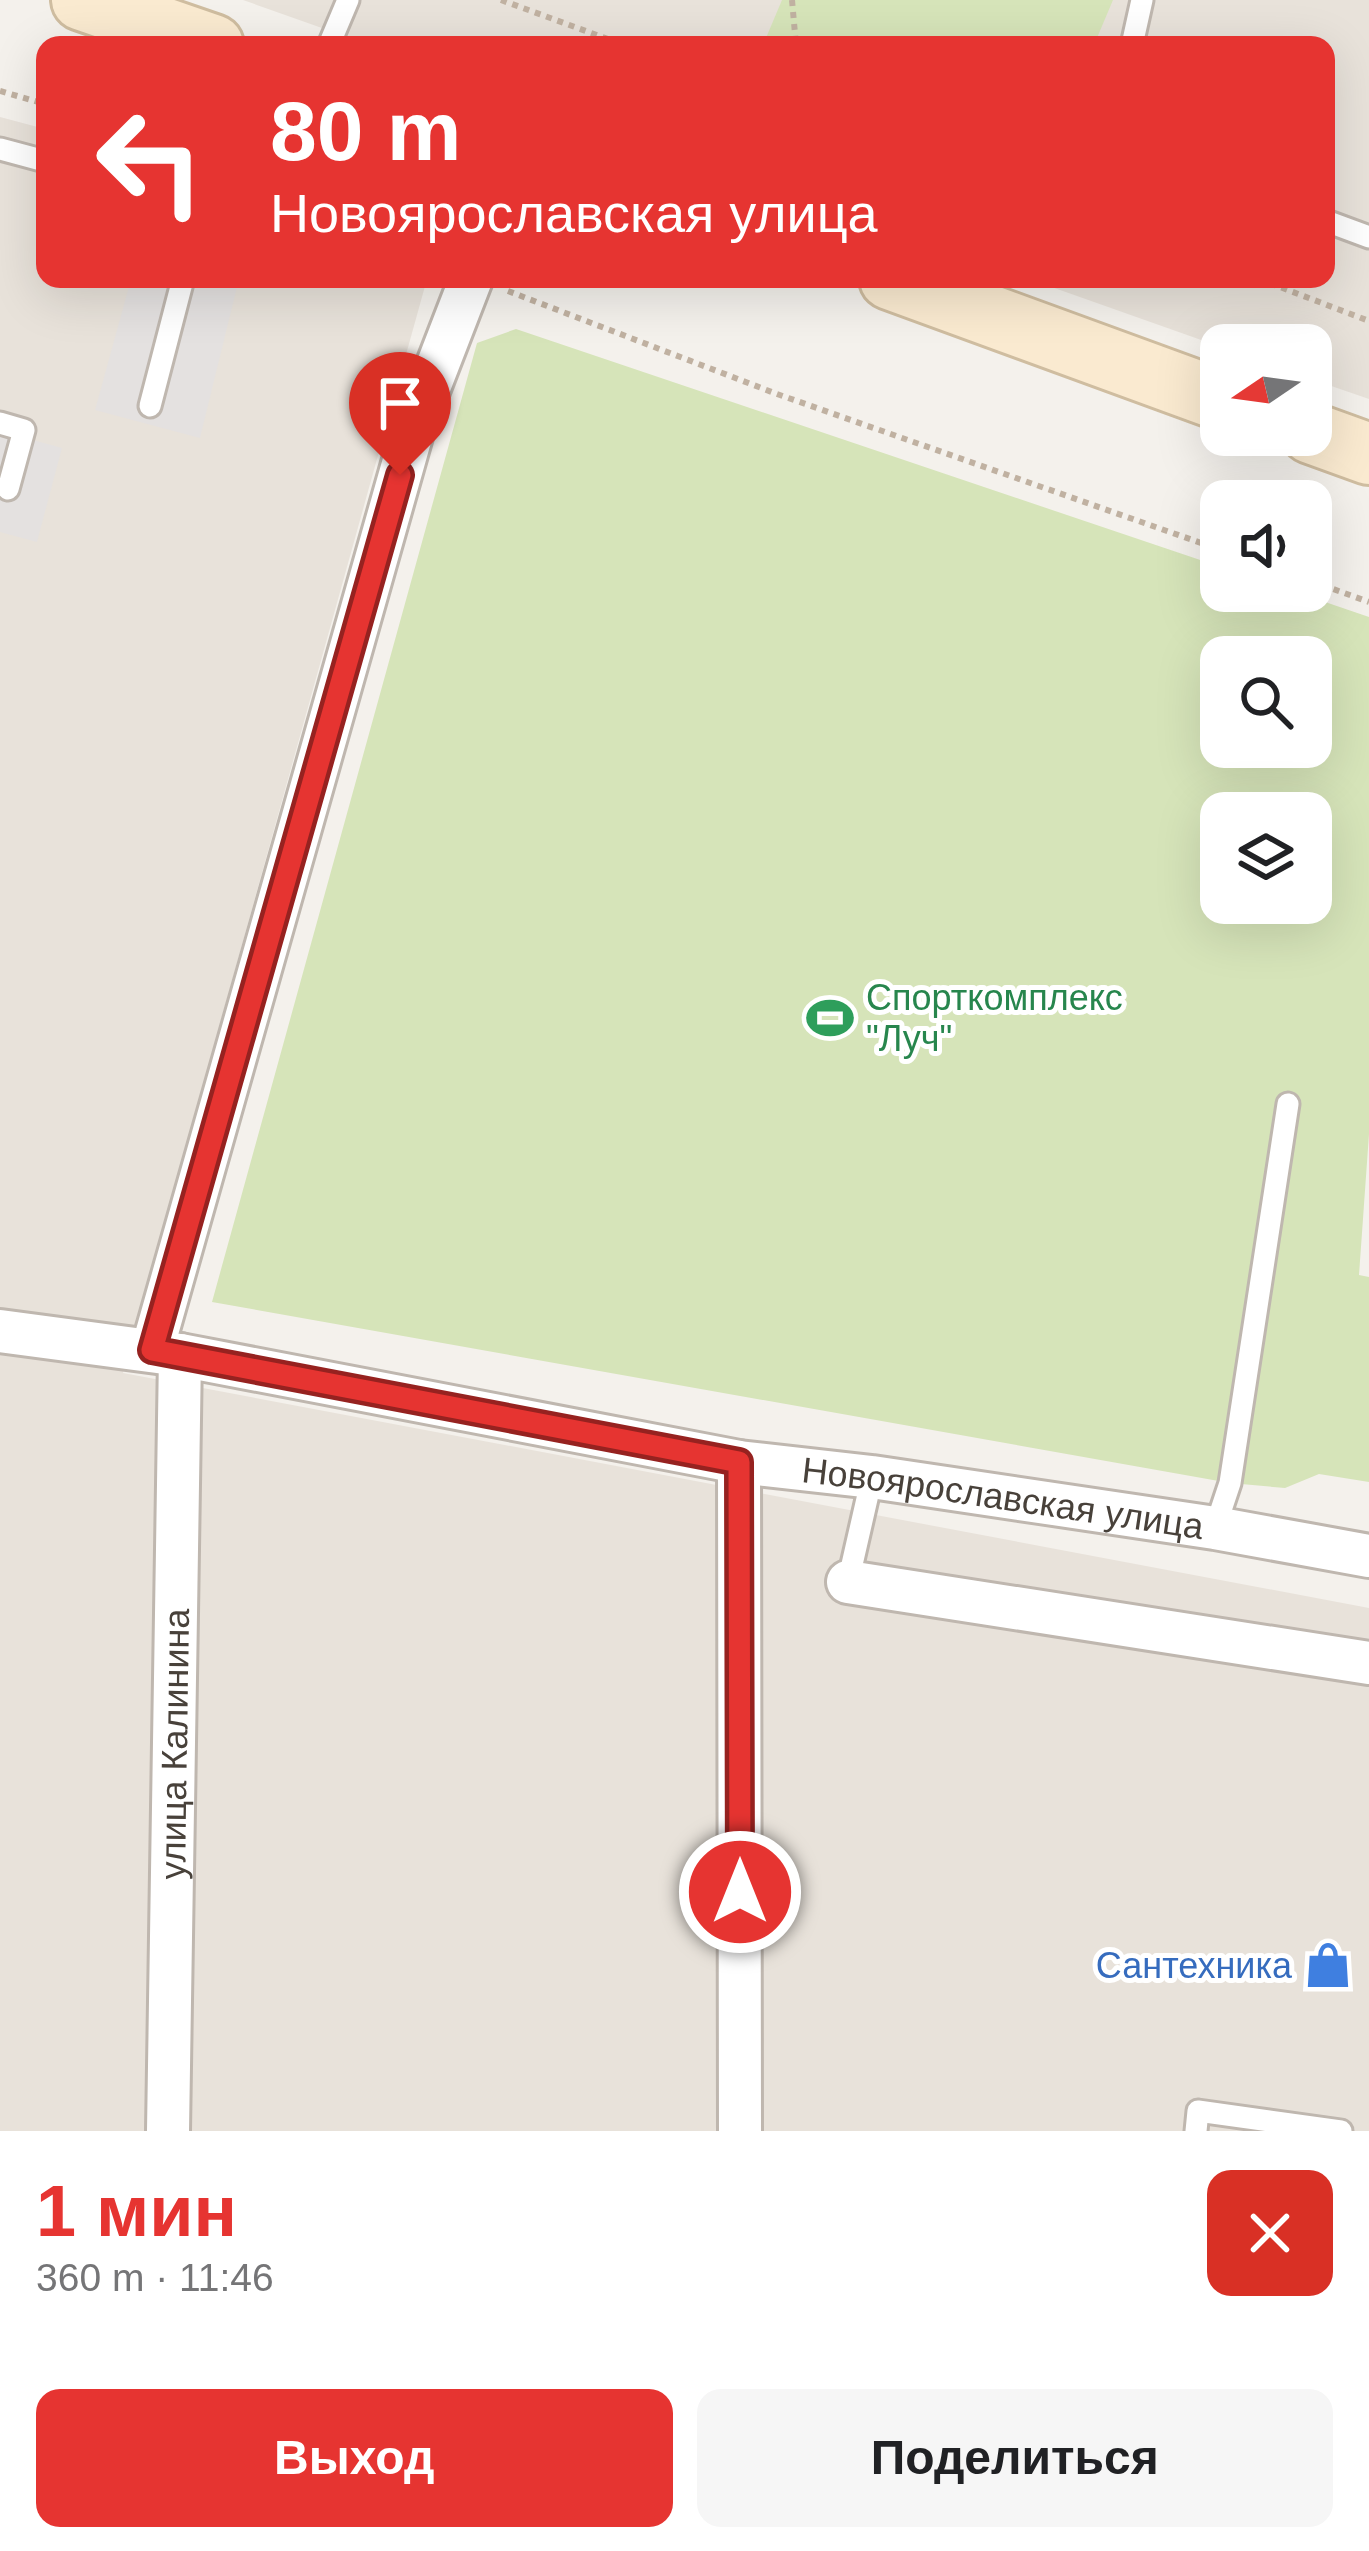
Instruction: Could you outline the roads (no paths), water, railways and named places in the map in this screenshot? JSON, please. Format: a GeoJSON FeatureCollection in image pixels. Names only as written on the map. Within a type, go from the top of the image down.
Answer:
{"type":"FeatureCollection","features":[{"type":"Feature","properties":{"kind":"main road"},"geometry":{"type":"LineString","coordinates":[[82,0],[187,36]]}},
{"type":"Feature","properties":{"kind":"main road"},"geometry":{"type":"LineString","coordinates":[[915,288],[1200,392]]}},
{"type":"Feature","properties":{"kind":"main road"},"geometry":{"type":"LineString","coordinates":[[1332,441],[1369,454]]}},
{"type":"Feature","properties":{"kind":"street","name":"улица Калинина"},"geometry":{"type":"LineString","coordinates":[[168,2131],[166,1352],[413,429],[482,288]]}},
{"type":"Feature","properties":{"kind":"street","name":"Новоярославская улица"},"geometry":{"type":"LineString","coordinates":[[0,1331],[166,1352],[739,1462],[1215,1528],[1369,1556]]}},
{"type":"Feature","properties":{"kind":"street"},"geometry":{"type":"LineString","coordinates":[[739,1462],[740,2131]]}},
{"type":"Feature","properties":{"kind":"street"},"geometry":{"type":"LineString","coordinates":[[848,1582],[1369,1663]]}},
{"type":"Feature","properties":{"kind":"lane"},"geometry":{"type":"LineString","coordinates":[[333,36],[348,0]]}},
{"type":"Feature","properties":{"kind":"lane"},"geometry":{"type":"LineString","coordinates":[[1134,36],[1142,0]]}},
{"type":"Feature","properties":{"kind":"lane"},"geometry":{"type":"LineString","coordinates":[[0,149],[36,159]]}},
{"type":"Feature","properties":{"kind":"lane"},"geometry":{"type":"LineString","coordinates":[[1335,224],[1369,237]]}},
{"type":"Feature","properties":{"kind":"lane"},"geometry":{"type":"LineString","coordinates":[[150,406],[181,288]]}},
{"type":"Feature","properties":{"kind":"lane"},"geometry":{"type":"LineString","coordinates":[[0,423],[24,430],[8,489]]}},
{"type":"Feature","properties":{"kind":"lane"},"geometry":{"type":"LineString","coordinates":[[1215,1528],[1231,1483],[1288,1105]]}},
{"type":"Feature","properties":{"kind":"lane"},"geometry":{"type":"LineString","coordinates":[[848,1582],[872,1477]]}},
{"type":"Feature","properties":{"kind":"lane"},"geometry":{"type":"LineString","coordinates":[[1196,2131],[1198,2111],[1341,2131]]}},
{"type":"Feature","properties":{"kind":"place","name":"Спорткомплекс \"Луч\""},"geometry":{"type":"Point","coordinates":[830,1018]}},
{"type":"Feature","properties":{"kind":"place","name":"Сантехника"},"geometry":{"type":"Point","coordinates":[1328,1965]}}]}
